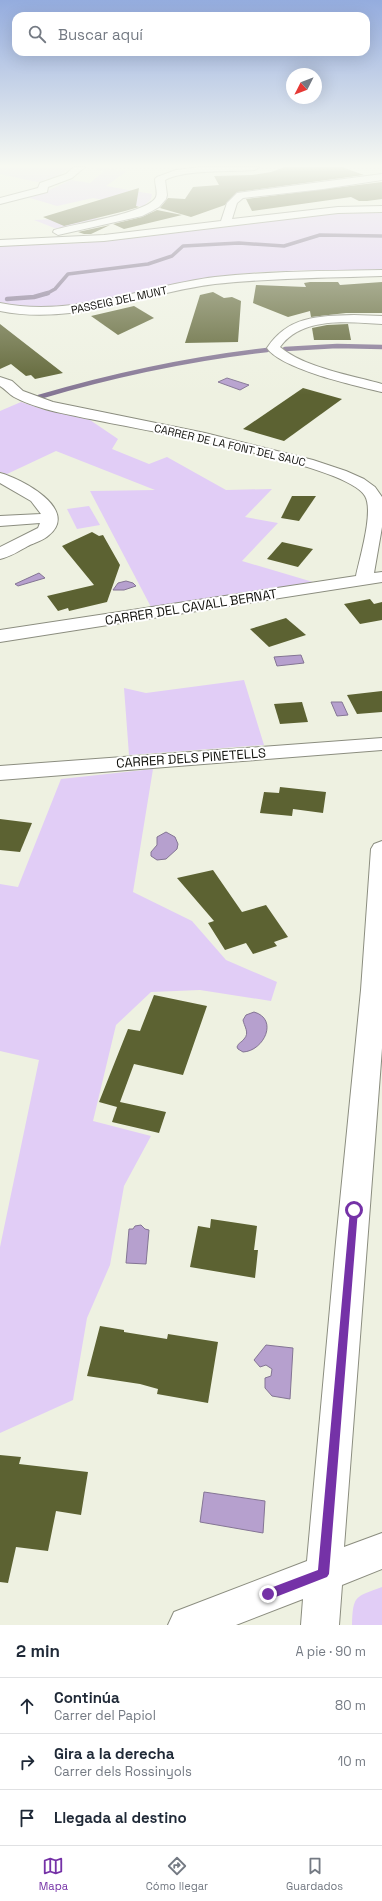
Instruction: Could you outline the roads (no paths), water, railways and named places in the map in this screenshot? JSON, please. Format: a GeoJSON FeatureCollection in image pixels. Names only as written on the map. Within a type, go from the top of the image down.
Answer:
{"type":"FeatureCollection","features":[{"type":"Feature","properties":{"kind":"street","name":"PASSEIG DEL MUNT"},"geometry":{"type":"LineString","coordinates":[[0,307],[21,311],[58,312],[214,281],[280,275],[382,273]]}},
{"type":"Feature","properties":{"kind":"street"},"geometry":{"type":"LineString","coordinates":[[382,320],[344,319],[308,323],[282,336],[273,348],[277,353],[302,364],[382,388]]}},
{"type":"Feature","properties":{"kind":"street","name":"CARRER DE LA FONT DEL SAUC"},"geometry":{"type":"LineString","coordinates":[[0,381],[7,384],[18,394],[49,406],[219,440],[319,467],[341,474],[358,482],[369,490],[374,497],[377,510],[364,580]]}},
{"type":"Feature","properties":{"kind":"street"},"geometry":{"type":"LineString","coordinates":[[0,478],[12,482],[43,503],[49,518],[48,527],[44,531],[0,554]]}},
{"type":"Feature","properties":{"kind":"street"},"geometry":{"type":"LineString","coordinates":[[0,521],[49,518]]}},
{"type":"Feature","properties":{"kind":"street","name":"CARRER DEL CAVALL BERNAT"},"geometry":{"type":"LineString","coordinates":[[0,636],[382,577]]}},
{"type":"Feature","properties":{"kind":"street","name":"CARRER DELS PINETELLS"},"geometry":{"type":"LineString","coordinates":[[0,773],[382,744]]}},
{"type":"Feature","properties":{"kind":"street"},"geometry":{"type":"LineString","coordinates":[[320,1625],[323,1574],[374,990],[382,849]]}},
{"type":"Feature","properties":{"kind":"street"},"geometry":{"type":"LineString","coordinates":[[187,1625],[382,1551]]}},
{"type":"Feature","properties":{"kind":"waterway"},"geometry":{"type":"LineString","coordinates":[[48,293],[55,289],[68,274],[148,264],[172,256],[183,246],[239,243],[284,246],[294,243]]}},
{"type":"Feature","properties":{"kind":"waterway"},"geometry":{"type":"LineString","coordinates":[[7,299],[34,297],[48,293]]}},
{"type":"Feature","properties":{"kind":"waterway"},"geometry":{"type":"LineString","coordinates":[[285,349],[337,346],[382,347]]}},
{"type":"Feature","properties":{"kind":"waterway"},"geometry":{"type":"LineString","coordinates":[[39,397],[124,375],[180,363],[267,350]]}}]}
